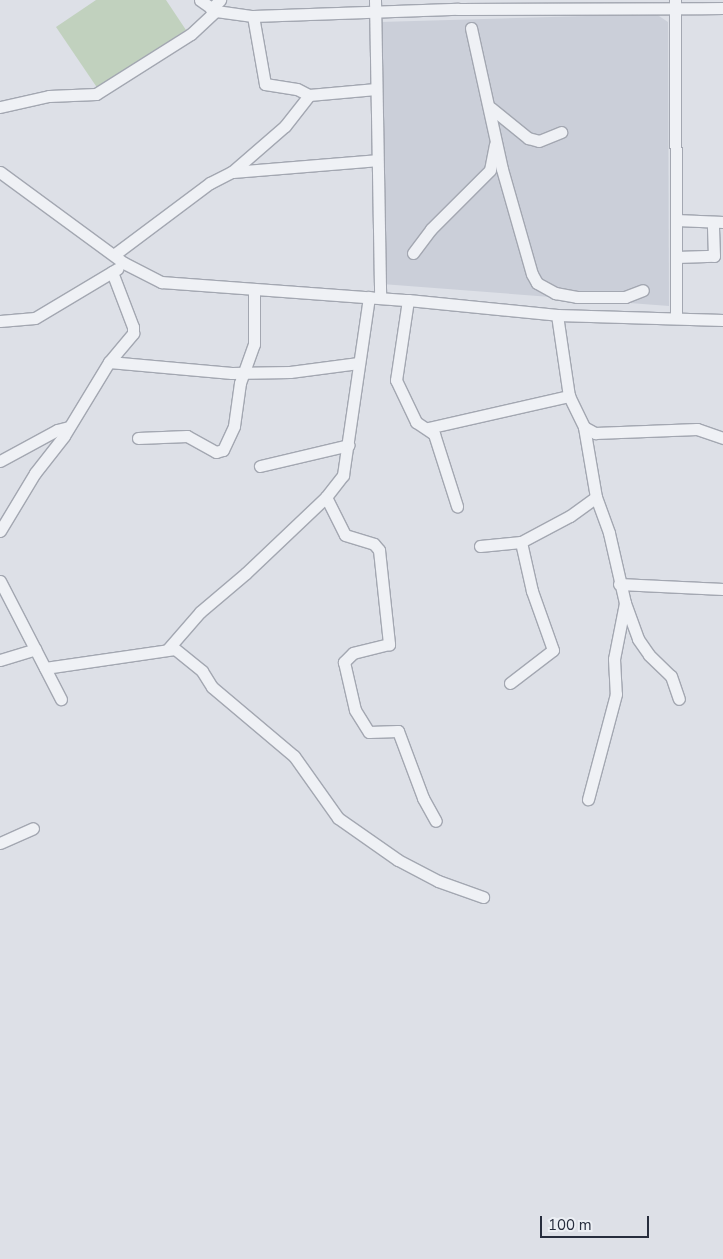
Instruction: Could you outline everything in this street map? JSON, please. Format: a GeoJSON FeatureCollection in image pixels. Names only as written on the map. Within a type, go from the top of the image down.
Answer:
{"type":"FeatureCollection","features":[{"type":"Feature","properties":{"kind":"street"},"geometry":{"type":"LineString","coordinates":[[200,0],[213,10],[253,16],[375,6],[458,4],[675,5],[723,8]]}},
{"type":"Feature","properties":{"kind":"street"},"geometry":{"type":"LineString","coordinates":[[0,107],[48,96],[96,94],[191,34],[220,0]]}},
{"type":"Feature","properties":{"kind":"street"},"geometry":{"type":"LineString","coordinates":[[675,5],[676,316]]}},
{"type":"Feature","properties":{"kind":"street"},"geometry":{"type":"LineString","coordinates":[[167,650],[200,612],[246,573],[326,497],[343,475],[349,445],[358,363],[375,298],[377,160],[375,6]]}},
{"type":"Feature","properties":{"kind":"street"},"geometry":{"type":"LineString","coordinates":[[253,16],[265,84],[297,89],[309,95],[376,89]]}},
{"type":"Feature","properties":{"kind":"street"},"geometry":{"type":"LineString","coordinates":[[471,28],[518,226],[538,283],[555,293],[576,297],[625,297],[643,290]]}},
{"type":"Feature","properties":{"kind":"street"},"geometry":{"type":"LineString","coordinates":[[115,254],[210,183],[232,172],[285,126],[309,95]]}},
{"type":"Feature","properties":{"kind":"street"},"geometry":{"type":"LineString","coordinates":[[489,107],[528,138],[538,141],[561,132]]}},
{"type":"Feature","properties":{"kind":"street"},"geometry":{"type":"LineString","coordinates":[[413,252],[430,229],[490,170],[497,138]]}},
{"type":"Feature","properties":{"kind":"street"},"geometry":{"type":"LineString","coordinates":[[232,172],[377,160]]}},
{"type":"Feature","properties":{"kind":"street"},"geometry":{"type":"LineString","coordinates":[[0,172],[115,254],[124,263],[161,282],[408,300],[557,315],[676,316],[723,320]]}},
{"type":"Feature","properties":{"kind":"street"},"geometry":{"type":"LineString","coordinates":[[676,220],[718,222],[714,256],[676,257]]}},
{"type":"Feature","properties":{"kind":"street"},"geometry":{"type":"LineString","coordinates":[[0,321],[35,318],[124,263]]}},
{"type":"Feature","properties":{"kind":"street"},"geometry":{"type":"LineString","coordinates":[[0,531],[35,473],[69,427],[109,362],[134,327],[112,272]]}},
{"type":"Feature","properties":{"kind":"street"},"geometry":{"type":"LineString","coordinates":[[138,438],[188,436],[219,452],[234,426],[244,372],[254,344],[254,289]]}},
{"type":"Feature","properties":{"kind":"street"},"geometry":{"type":"LineString","coordinates":[[408,300],[396,380],[416,422],[428,428],[434,434],[457,506]]}},
{"type":"Feature","properties":{"kind":"street"},"geometry":{"type":"LineString","coordinates":[[557,315],[569,396],[584,427],[596,497],[609,533],[619,584],[638,639],[649,655],[671,676],[679,699]]}},
{"type":"Feature","properties":{"kind":"street"},"geometry":{"type":"LineString","coordinates":[[109,362],[244,372],[290,372],[358,363]]}},
{"type":"Feature","properties":{"kind":"street"},"geometry":{"type":"LineString","coordinates":[[428,428],[569,396]]}},
{"type":"Feature","properties":{"kind":"street"},"geometry":{"type":"LineString","coordinates":[[0,460],[57,430],[69,427]]}},
{"type":"Feature","properties":{"kind":"street"},"geometry":{"type":"LineString","coordinates":[[584,427],[595,433],[697,428],[723,438]]}},
{"type":"Feature","properties":{"kind":"street"},"geometry":{"type":"LineString","coordinates":[[260,466],[349,445]]}},
{"type":"Feature","properties":{"kind":"street"},"geometry":{"type":"LineString","coordinates":[[326,497],[345,535],[374,544],[379,550],[389,644],[352,653],[344,662],[356,710],[368,732],[398,731],[423,798],[436,821]]}},
{"type":"Feature","properties":{"kind":"street"},"geometry":{"type":"LineString","coordinates":[[480,546],[521,542],[570,516],[596,497]]}},
{"type":"Feature","properties":{"kind":"street"},"geometry":{"type":"LineString","coordinates":[[510,683],[553,650],[532,591],[521,542]]}},
{"type":"Feature","properties":{"kind":"street"},"geometry":{"type":"LineString","coordinates":[[0,581],[61,699]]}},
{"type":"Feature","properties":{"kind":"street"},"geometry":{"type":"LineString","coordinates":[[619,584],[723,588]]}},
{"type":"Feature","properties":{"kind":"street"},"geometry":{"type":"LineString","coordinates":[[588,799],[616,694],[614,658],[625,602]]}},
{"type":"Feature","properties":{"kind":"street"},"geometry":{"type":"LineString","coordinates":[[45,668],[175,649],[202,671],[212,687],[276,738],[294,756],[338,818],[398,860],[438,881],[483,896]]}},
{"type":"Feature","properties":{"kind":"street"},"geometry":{"type":"LineString","coordinates":[[0,660],[36,650]]}},
{"type":"Feature","properties":{"kind":"street"},"geometry":{"type":"LineString","coordinates":[[0,843],[33,828]]}},
{"type":"Feature","properties":{"kind":"shaded area"},"geometry":{"type":"Polygon","coordinates":[[[656,14],[668,22],[669,306],[382,284],[380,22],[656,14]]]}},
{"type":"Feature","properties":{"kind":"green space"},"geometry":{"type":"Polygon","coordinates":[[[96,0],[166,0],[186,30],[98,89],[56,27],[96,0]]]}}]}
